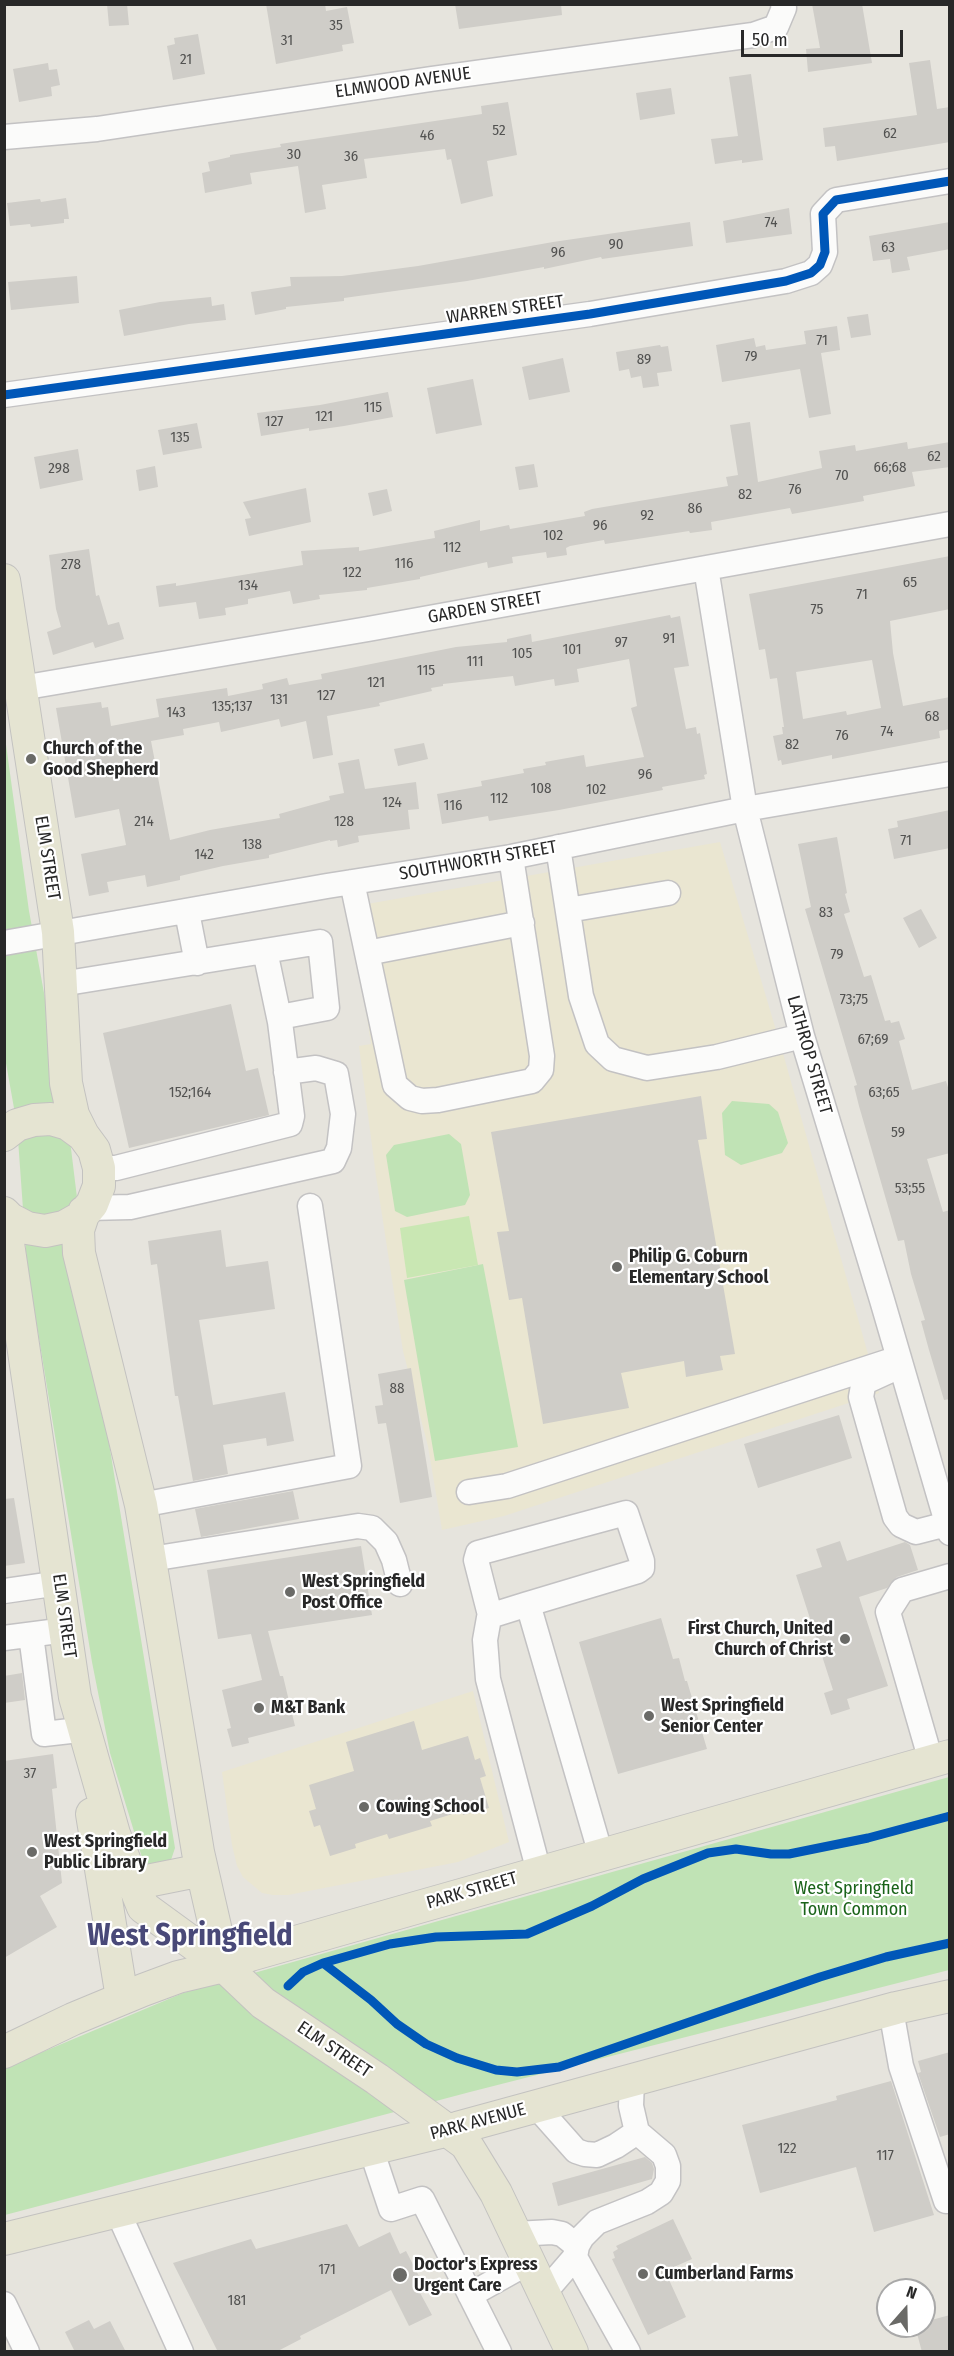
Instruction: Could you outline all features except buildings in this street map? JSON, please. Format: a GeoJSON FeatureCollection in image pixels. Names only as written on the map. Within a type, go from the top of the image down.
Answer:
{"type":"FeatureCollection","features":[{"type":"Feature","properties":{"kind":"main road","name":"ELM STREET"},"geometry":{"type":"LineString","coordinates":[[5,585],[58,932],[66,1083],[73,1116],[94,1150],[99,1168]]}},
{"type":"Feature","properties":{"kind":"main road"},"geometry":{"type":"LineString","coordinates":[[4,1135],[17,1125],[51,1119],[68,1124],[83,1135]]}},
{"type":"Feature","properties":{"kind":"main road"},"geometry":{"type":"LineString","coordinates":[[99,1168],[99,1186],[78,1230],[79,1254],[141,1505],[202,1870],[224,1966]]}},
{"type":"Feature","properties":{"kind":"main road"},"geometry":{"type":"LineString","coordinates":[[4,1215],[27,1228],[45,1231],[63,1227],[80,1218],[86,1210]]}},
{"type":"Feature","properties":{"kind":"main road","name":"ELM STREET"},"geometry":{"type":"LineString","coordinates":[[4,1215],[75,1697],[114,1834],[143,1907],[224,1966],[262,2003],[377,2079],[466,2144],[496,2193],[572,2352]]}},
{"type":"Feature","properties":{"kind":"main road"},"geometry":{"type":"LineString","coordinates":[[75,1697],[122,1998]]}},
{"type":"Feature","properties":{"kind":"main road","name":"PARK STREET"},"geometry":{"type":"LineString","coordinates":[[4,2052],[38,2034],[178,1977],[224,1966],[250,1955],[940,1759]]}},
{"type":"Feature","properties":{"kind":"main road"},"geometry":{"type":"LineString","coordinates":[[132,1884],[202,1870]]}},
{"type":"Feature","properties":{"kind":"main road","name":"PARK AVENUE"},"geometry":{"type":"LineString","coordinates":[[4,2239],[371,2150],[950,1996]]}},
{"type":"Feature","properties":{"kind":"street","name":"ELMWOOD AVENUE"},"geometry":{"type":"LineString","coordinates":[[4,137],[97,129],[419,80],[753,35],[776,27],[784,8],[783,4]]}},
{"type":"Feature","properties":{"kind":"street","name":"WARREN STREET"},"geometry":{"type":"LineString","coordinates":[[4,395],[590,314],[786,281],[811,273],[820,264],[825,252],[823,214],[836,200],[950,181]]}},
{"type":"Feature","properties":{"kind":"street","name":"GARDEN STREET"},"geometry":{"type":"LineString","coordinates":[[21,688],[368,629],[950,524]]}},
{"type":"Feature","properties":{"kind":"street","name":"LATHROP STREET"},"geometry":{"type":"LineString","coordinates":[[706,568],[745,809],[802,1036],[948,1529]]}},
{"type":"Feature","properties":{"kind":"street","name":"SOUTHWORTH STREET"},"geometry":{"type":"LineString","coordinates":[[4,943],[352,882],[511,857],[745,809],[950,774]]}},
{"type":"Feature","properties":{"kind":"street"},"geometry":{"type":"LineString","coordinates":[[558,848],[581,996],[597,1044],[613,1059],[647,1068],[717,1057],[802,1036]]}},
{"type":"Feature","properties":{"kind":"street"},"geometry":{"type":"LineString","coordinates":[[352,882],[395,1085],[410,1098],[438,1101],[532,1081],[541,1070],[542,1056],[511,857]]}},
{"type":"Feature","properties":{"kind":"street"},"geometry":{"type":"LineString","coordinates":[[568,910],[668,893]]}},
{"type":"Feature","properties":{"kind":"street"},"geometry":{"type":"LineString","coordinates":[[187,912],[196,963]]}},
{"type":"Feature","properties":{"kind":"street"},"geometry":{"type":"LineString","coordinates":[[367,953],[522,923]]}},
{"type":"Feature","properties":{"kind":"street"},"geometry":{"type":"LineString","coordinates":[[61,984],[320,942],[327,1008],[285,1016],[280,1022]]}},
{"type":"Feature","properties":{"kind":"street"},"geometry":{"type":"LineString","coordinates":[[99,1168],[116,1168],[290,1124],[292,1116],[280,1022],[265,951]]}},
{"type":"Feature","properties":{"kind":"street"},"geometry":{"type":"LineString","coordinates":[[86,1210],[130,1207],[333,1161],[339,1148],[343,1114],[336,1074],[316,1068],[286,1072]]}},
{"type":"Feature","properties":{"kind":"street"},"geometry":{"type":"LineString","coordinates":[[141,1505],[350,1466],[310,1206]]}},
{"type":"Feature","properties":{"kind":"street"},"geometry":{"type":"LineString","coordinates":[[469,1492],[507,1486],[900,1361]]}},
{"type":"Feature","properties":{"kind":"street"},"geometry":{"type":"LineString","coordinates":[[900,1361],[867,1381],[863,1386],[861,1397],[895,1517],[901,1524],[916,1532],[948,1529]]}},
{"type":"Feature","properties":{"kind":"street"},"geometry":{"type":"LineString","coordinates":[[490,1612],[496,1614],[638,1571],[642,1568],[626,1513],[478,1553],[476,1560],[490,1612],[485,1640],[488,1679],[539,1872]]}},
{"type":"Feature","properties":{"kind":"street"},"geometry":{"type":"LineString","coordinates":[[151,1559],[358,1526],[372,1528],[387,1542],[399,1584]]}},
{"type":"Feature","properties":{"kind":"street"},"geometry":{"type":"LineString","coordinates":[[940,1759],[888,1612],[902,1590],[950,1576]]}},
{"type":"Feature","properties":{"kind":"street"},"geometry":{"type":"LineString","coordinates":[[4,1591],[59,1583]]}},
{"type":"Feature","properties":{"kind":"street"},"geometry":{"type":"LineString","coordinates":[[528,1604],[601,1855]]}},
{"type":"Feature","properties":{"kind":"street"},"geometry":{"type":"LineString","coordinates":[[4,1638],[66,1630]]}},
{"type":"Feature","properties":{"kind":"street"},"geometry":{"type":"LineString","coordinates":[[32,1635],[44,1734],[79,1730]]}},
{"type":"Feature","properties":{"kind":"street"},"geometry":{"type":"LineString","coordinates":[[891,2010],[902,2066],[946,2201]]}},
{"type":"Feature","properties":{"kind":"street"},"geometry":{"type":"LineString","coordinates":[[543,2293],[576,2251],[582,2237],[597,2222],[647,2202],[660,2193],[668,2181],[668,2166],[664,2155],[637,2132],[631,2106],[632,2080]]}},
{"type":"Feature","properties":{"kind":"street"},"geometry":{"type":"LineString","coordinates":[[537,2107],[576,2151],[585,2154],[597,2155],[637,2132]]}},
{"type":"Feature","properties":{"kind":"street"},"geometry":{"type":"LineString","coordinates":[[371,2150],[391,2209],[422,2199],[499,2352]]}},
{"type":"Feature","properties":{"kind":"street"},"geometry":{"type":"LineString","coordinates":[[118,2212],[181,2352]]}},
{"type":"Feature","properties":{"kind":"street"},"geometry":{"type":"LineString","coordinates":[[515,2234],[552,2232],[562,2234],[576,2251],[628,2352]]}},
{"type":"Feature","properties":{"kind":"street"},"geometry":{"type":"LineString","coordinates":[[470,2295],[529,2262]]}},
{"type":"Feature","properties":{"kind":"street"},"geometry":{"type":"LineString","coordinates":[[4,2304],[27,2352]]}},
{"type":"Feature","properties":{"kind":"shaded area","name":"Philip G. Coburn Elementary School"},"geometry":{"type":"Polygon","coordinates":[[[720,842],[784,1057],[879,1393],[504,1516],[442,1530],[428,1446],[403,1351],[376,1176],[359,1046],[371,1044],[350,907],[720,842]]]}},
{"type":"Feature","properties":{"kind":"shaded area","name":"Cowing School"},"geometry":{"type":"Polygon","coordinates":[[[473,1691],[509,1842],[458,1862],[288,1895],[262,1893],[243,1877],[237,1866],[232,1845],[222,1772],[473,1691]]]}},
{"type":"Feature","properties":{"kind":"green space"},"geometry":{"type":"Polygon","coordinates":[[[4,730],[29,911],[68,1124],[101,1394],[175,1848],[169,1866],[152,1870],[144,1864],[110,1753],[92,1662],[27,1265],[17,1125],[4,1052],[4,730]]]}},
{"type":"Feature","properties":{"kind":"green space"},"geometry":{"type":"Polygon","coordinates":[[[732,1101],[769,1104],[778,1112],[788,1143],[782,1153],[741,1165],[725,1155],[722,1113],[732,1101]]]}},
{"type":"Feature","properties":{"kind":"green space"},"geometry":{"type":"Polygon","coordinates":[[[449,1134],[461,1144],[470,1195],[465,1205],[407,1217],[395,1211],[386,1155],[394,1145],[449,1134]]]}},
{"type":"Feature","properties":{"kind":"green space"},"geometry":{"type":"Polygon","coordinates":[[[469,1216],[478,1265],[407,1278],[400,1228],[469,1216]]]}},
{"type":"Feature","properties":{"kind":"green space"},"geometry":{"type":"Polygon","coordinates":[[[483,1264],[518,1447],[435,1461],[404,1280],[483,1264]]]}},
{"type":"Feature","properties":{"kind":"green space","name":"West Springfield Town Common"},"geometry":{"type":"Polygon","coordinates":[[[949,1777],[949,1970],[470,2092],[5,2215],[5,2069],[14,2064],[183,1993],[949,1777]]]}},
{"type":"Feature","properties":{"kind":"cycle path"},"geometry":{"type":"LineString","coordinates":[[4,395],[590,314],[786,281],[811,273],[820,265],[825,252],[823,214],[836,200],[950,181]]}},
{"type":"Feature","properties":{"kind":"cycle path"},"geometry":{"type":"LineString","coordinates":[[323,1963],[390,1944],[436,1937],[527,1934],[592,1906],[643,1879],[708,1853],[736,1849],[789,1854],[868,1838],[950,1816]]}},
{"type":"Feature","properties":{"kind":"cycle path"},"geometry":{"type":"LineString","coordinates":[[288,1986],[303,1972],[323,1963],[371,2000],[397,2024],[426,2044],[457,2058],[496,2070],[517,2072],[559,2067],[820,1977],[886,1957],[950,1943]]}},
{"type":"Feature","properties":{"kind":"place","name":"Church of the Good Shepherd"},"geometry":{"type":"Point","coordinates":[31,759]}},
{"type":"Feature","properties":{"kind":"place","name":"Philip G. Coburn Elementary School"},"geometry":{"type":"Point","coordinates":[617,1267]}},
{"type":"Feature","properties":{"kind":"place","name":"West Springfield Post Office"},"geometry":{"type":"Point","coordinates":[290,1592]}},
{"type":"Feature","properties":{"kind":"place","name":"First Church, United Church of Christ"},"geometry":{"type":"Point","coordinates":[845,1639]}},
{"type":"Feature","properties":{"kind":"place","name":"M&T Bank"},"geometry":{"type":"Point","coordinates":[259,1708]}},
{"type":"Feature","properties":{"kind":"place","name":"West Springfield Senior Center"},"geometry":{"type":"Point","coordinates":[649,1716]}},
{"type":"Feature","properties":{"kind":"place","name":"Cowing School"},"geometry":{"type":"Point","coordinates":[364,1807]}},
{"type":"Feature","properties":{"kind":"place","name":"West Springfield Public Library"},"geometry":{"type":"Point","coordinates":[32,1852]}},
{"type":"Feature","properties":{"kind":"place","name":"Cumberland Farms"},"geometry":{"type":"Point","coordinates":[643,2274]}},
{"type":"Feature","properties":{"kind":"place","name":"Doctor's Express Urgent Care"},"geometry":{"type":"Point","coordinates":[400,2275]}},
{"type":"Feature","properties":{"kind":"district","name":"West Springfield"},"geometry":{"type":"Point","coordinates":[190,1937]}}]}
